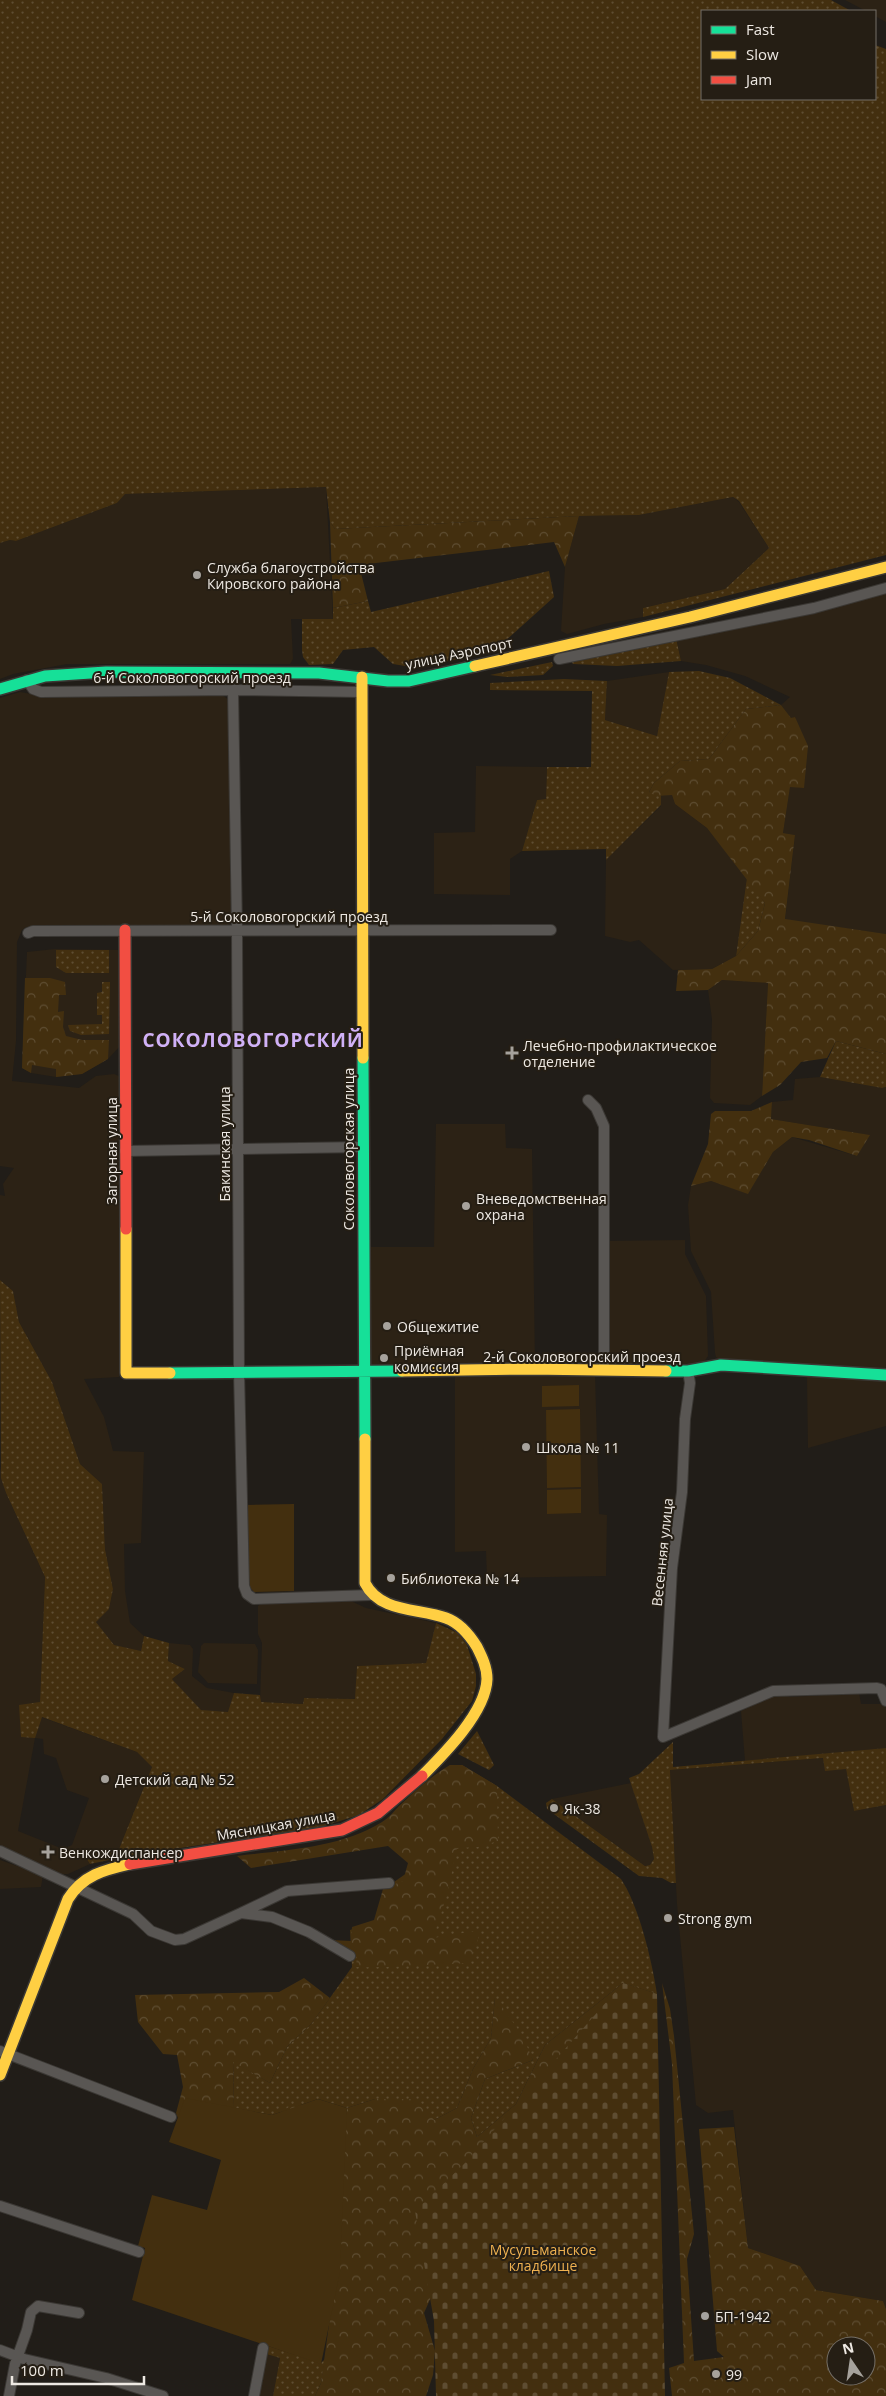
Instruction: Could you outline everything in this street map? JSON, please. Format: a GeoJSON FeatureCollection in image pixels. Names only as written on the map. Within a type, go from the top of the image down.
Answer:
{"type":"FeatureCollection","features":[{"type":"Feature","properties":{"kind":"main road","name":"улица Аэропорт"},"geometry":{"type":"LineString","coordinates":[[0,689],[27,680],[67,673],[106,672],[319,673],[388,681],[429,678],[690,617],[886,566]]}},
{"type":"Feature","properties":{"kind":"main road","name":"Соколовогорская улица"},"geometry":{"type":"LineString","coordinates":[[362,678],[364,1372],[369,1592]]}},
{"type":"Feature","properties":{"kind":"main road","name":"Загорная улица"},"geometry":{"type":"LineString","coordinates":[[126,930],[126,1373]]}},
{"type":"Feature","properties":{"kind":"main road","name":"2-й Соколовогорский проезд"},"geometry":{"type":"LineString","coordinates":[[126,1373],[604,1369],[688,1371],[722,1365],[886,1375]]}},
{"type":"Feature","properties":{"kind":"main road","name":"Мясницкая улица"},"geometry":{"type":"LineString","coordinates":[[0,2075],[4,2052],[62,1911],[76,1885],[92,1873],[101,1870],[300,1838],[348,1828],[378,1813],[402,1794],[452,1742],[479,1707],[486,1692],[486,1674],[480,1651],[465,1630],[449,1619],[386,1604],[369,1592]]}},
{"type":"Feature","properties":{"kind":"street"},"geometry":{"type":"LineString","coordinates":[[559,659],[814,608],[886,588]]}},
{"type":"Feature","properties":{"kind":"street","name":"6-й Соколовогорский проезд"},"geometry":{"type":"LineString","coordinates":[[27,680],[33,689],[40,692],[232,690],[362,692]]}},
{"type":"Feature","properties":{"kind":"street","name":"Бакинская улица"},"geometry":{"type":"LineString","coordinates":[[232,690],[236,930],[239,1372],[244,1586],[250,1597],[343,1597],[369,1592]]}},
{"type":"Feature","properties":{"kind":"street","name":"5-й Соколовогорский проезд"},"geometry":{"type":"LineString","coordinates":[[28,933],[33,931],[126,930],[551,930]]}},
{"type":"Feature","properties":{"kind":"street"},"geometry":{"type":"LineString","coordinates":[[588,1100],[596,1108],[604,1126],[604,1369]]}},
{"type":"Feature","properties":{"kind":"street"},"geometry":{"type":"LineString","coordinates":[[125,1151],[363,1147]]}},
{"type":"Feature","properties":{"kind":"street","name":"Весенняя улица"},"geometry":{"type":"LineString","coordinates":[[688,1371],[690,1383],[685,1419],[682,1492],[672,1568],[663,1737],[773,1690],[877,1688],[881,1689],[886,1701]]}},
{"type":"Feature","properties":{"kind":"street"},"geometry":{"type":"LineString","coordinates":[[0,1851],[76,1885],[133,1914],[151,1932],[175,1940],[184,1939],[287,1890],[389,1883]]}},
{"type":"Feature","properties":{"kind":"street"},"geometry":{"type":"LineString","coordinates":[[241,1913],[272,1917],[309,1932],[350,1956]]}},
{"type":"Feature","properties":{"kind":"street"},"geometry":{"type":"LineString","coordinates":[[4,2052],[171,2117]]}},
{"type":"Feature","properties":{"kind":"street"},"geometry":{"type":"LineString","coordinates":[[0,2206],[139,2252]]}},
{"type":"Feature","properties":{"kind":"street"},"geometry":{"type":"LineString","coordinates":[[9,2396],[31,2312],[38,2306],[79,2313]]}},
{"type":"Feature","properties":{"kind":"street"},"geometry":{"type":"LineString","coordinates":[[254,2396],[263,2348]]}},
{"type":"Feature","properties":{"kind":"street"},"geometry":{"type":"LineString","coordinates":[[0,2350],[50,2366],[106,2378],[163,2396]]}},
{"type":"Feature","properties":{"kind":"shaded area"},"geometry":{"type":"Polygon","coordinates":[[[845,0],[886,0],[886,22],[876,17],[876,10],[864,10],[845,0]]]}},
{"type":"Feature","properties":{"kind":"shaded area","name":"Служба благоустройства Кировского района"},"geometry":{"type":"Polygon","coordinates":[[[326,487],[333,619],[291,619],[293,659],[290,664],[67,664],[13,674],[0,679],[0,543],[10,540],[16,541],[117,503],[124,494],[326,487]]]}},
{"type":"Feature","properties":{"kind":"shaded area"},"geometry":{"type":"Polygon","coordinates":[[[733,497],[739,502],[769,548],[725,589],[643,608],[643,617],[604,624],[567,634],[561,631],[565,567],[579,516],[639,515],[733,497]]]}},
{"type":"Feature","properties":{"kind":"shaded area"},"geometry":{"type":"Polygon","coordinates":[[[886,591],[886,934],[785,920],[795,835],[783,833],[790,786],[804,788],[795,717],[791,719],[781,705],[790,697],[745,676],[706,665],[681,661],[676,638],[886,591]]]}},
{"type":"Feature","properties":{"kind":"shaded area"},"geometry":{"type":"Polygon","coordinates":[[[669,672],[657,736],[605,720],[607,681],[669,672]]]}},
{"type":"Feature","properties":{"kind":"shaded area"},"geometry":{"type":"Polygon","coordinates":[[[20,692],[37,695],[220,693],[230,701],[232,918],[230,924],[226,926],[26,927],[22,930],[17,942],[16,1041],[12,1081],[79,1088],[96,1076],[114,1074],[121,1077],[119,1377],[84,1379],[104,1417],[113,1451],[144,1452],[141,1543],[124,1544],[125,1591],[130,1623],[144,1636],[141,1651],[114,1646],[96,1622],[109,1609],[113,1589],[105,1549],[102,1484],[80,1464],[52,1382],[19,1322],[13,1291],[0,1280],[0,1195],[5,1196],[3,1184],[14,1168],[0,1166],[0,698],[20,692]]]}},
{"type":"Feature","properties":{"kind":"shaded area"},"geometry":{"type":"Polygon","coordinates":[[[476,766],[547,767],[546,799],[537,800],[522,851],[510,859],[510,895],[434,894],[434,833],[475,832],[476,766]]]}},
{"type":"Feature","properties":{"kind":"shaded area"},"geometry":{"type":"Polygon","coordinates":[[[661,795],[672,795],[675,804],[707,828],[747,877],[736,956],[712,969],[673,970],[639,940],[630,942],[605,936],[606,860],[661,806],[661,795]]]}},
{"type":"Feature","properties":{"kind":"shaded area"},"geometry":{"type":"Polygon","coordinates":[[[55,949],[123,950],[122,1044],[108,1059],[82,1074],[56,1077],[31,1073],[22,1068],[27,952],[55,949]]]}},
{"type":"Feature","properties":{"kind":"shaded area"},"geometry":{"type":"Polygon","coordinates":[[[722,980],[768,983],[762,1096],[750,1105],[714,1103],[710,1098],[712,1019],[708,990],[722,980]]]}},
{"type":"Feature","properties":{"kind":"shaded area"},"geometry":{"type":"Polygon","coordinates":[[[820,1077],[882,1088],[886,1087],[886,1369],[722,1361],[716,1357],[715,1353],[711,1292],[691,1251],[688,1205],[691,1186],[711,1181],[748,1193],[773,1152],[792,1137],[857,1156],[869,1135],[771,1119],[772,1102],[793,1100],[795,1079],[820,1077]]]}},
{"type":"Feature","properties":{"kind":"shaded area"},"geometry":{"type":"Polygon","coordinates":[[[436,1124],[505,1124],[506,1148],[532,1149],[535,1367],[371,1366],[370,1247],[434,1247],[436,1124]]]}},
{"type":"Feature","properties":{"kind":"shaded area"},"geometry":{"type":"Polygon","coordinates":[[[685,1240],[685,1254],[706,1296],[708,1356],[704,1362],[692,1365],[610,1366],[608,1241],[685,1240]]]}},
{"type":"Feature","properties":{"kind":"shaded area","name":"Школа № 11"},"geometry":{"type":"Polygon","coordinates":[[[455,1374],[595,1374],[599,1514],[607,1515],[606,1576],[487,1578],[486,1551],[455,1552],[455,1374]]]}},
{"type":"Feature","properties":{"kind":"shaded area"},"geometry":{"type":"Polygon","coordinates":[[[807,1377],[886,1380],[886,1426],[808,1448],[807,1377]]]}},
{"type":"Feature","properties":{"kind":"shaded area"},"geometry":{"type":"Polygon","coordinates":[[[0,1466],[6,1493],[45,1577],[41,1717],[137,1752],[152,1767],[119,1849],[86,1849],[84,1855],[90,1864],[68,1874],[57,1874],[0,1847],[0,1466]],[[35,1738],[18,1831],[63,1849],[72,1845],[89,1798],[67,1790],[56,1758],[44,1754],[43,1739],[35,1738]]]}},
{"type":"Feature","properties":{"kind":"shaded area"},"geometry":{"type":"Polygon","coordinates":[[[351,1601],[366,1608],[436,1623],[426,1663],[357,1666],[356,1699],[304,1698],[303,1704],[260,1702],[262,1643],[258,1634],[258,1606],[262,1603],[351,1601]]]}},
{"type":"Feature","properties":{"kind":"shaded area"},"geometry":{"type":"Polygon","coordinates":[[[169,1643],[190,1645],[193,1649],[192,1676],[207,1688],[234,1693],[229,1712],[201,1711],[172,1679],[185,1669],[168,1661],[169,1643]]]}},
{"type":"Feature","properties":{"kind":"shaded area"},"geometry":{"type":"Polygon","coordinates":[[[204,1643],[255,1644],[258,1650],[257,1684],[208,1683],[198,1672],[201,1646],[204,1643]]]}},
{"type":"Feature","properties":{"kind":"shaded area"},"geometry":{"type":"Polygon","coordinates":[[[779,1693],[790,1697],[859,1693],[861,1704],[886,1704],[886,1748],[745,1761],[741,1711],[779,1693]]]}},
{"type":"Feature","properties":{"kind":"shaded area"},"geometry":{"type":"Polygon","coordinates":[[[824,1758],[846,1769],[854,1811],[886,1805],[886,2309],[883,2301],[816,2290],[800,2266],[748,2248],[733,2110],[708,2113],[696,2105],[677,1904],[670,1770],[824,1758]]]}},
{"type":"Feature","properties":{"kind":"shaded area"},"geometry":{"type":"Polygon","coordinates":[[[631,1783],[652,1847],[654,1859],[650,1865],[645,1866],[552,1799],[631,1783]]]}},
{"type":"Feature","properties":{"kind":"shaded area"},"geometry":{"type":"Polygon","coordinates":[[[0,1860],[43,1875],[41,1887],[0,1889],[0,1860]]]}},
{"type":"Feature","properties":{"kind":"shaded area"},"geometry":{"type":"Polygon","coordinates":[[[266,2354],[280,2358],[273,2396],[258,2396],[266,2354]]]}},
{"type":"Feature","properties":{"kind":"green space"},"geometry":{"type":"Polygon","coordinates":[[[0,0],[831,0],[849,10],[701,10],[701,100],[876,100],[876,45],[886,49],[886,555],[643,617],[643,608],[725,589],[769,548],[739,501],[733,497],[639,515],[579,516],[335,529],[330,522],[326,487],[125,494],[117,503],[16,541],[10,540],[0,543],[0,0]]]}},
{"type":"Feature","properties":{"kind":"green space"},"geometry":{"type":"Polygon","coordinates":[[[579,516],[565,567],[554,542],[359,565],[368,601],[333,608],[330,522],[335,529],[579,516]]]}},
{"type":"Feature","properties":{"kind":"green space"},"geometry":{"type":"Polygon","coordinates":[[[549,571],[554,597],[494,651],[489,653],[433,664],[405,666],[393,664],[374,647],[343,650],[333,664],[309,665],[303,657],[302,619],[333,619],[333,608],[368,601],[371,612],[549,571]]]}},
{"type":"Feature","properties":{"kind":"green space"},"geometry":{"type":"Polygon","coordinates":[[[676,638],[681,661],[617,666],[573,664],[570,659],[676,638]]]}},
{"type":"Feature","properties":{"kind":"green space"},"geometry":{"type":"Polygon","coordinates":[[[552,662],[553,666],[543,675],[507,677],[490,675],[552,662]]]}},
{"type":"Feature","properties":{"kind":"green space"},"geometry":{"type":"Polygon","coordinates":[[[699,671],[730,678],[781,705],[746,709],[709,759],[680,761],[654,783],[649,792],[661,795],[661,805],[606,860],[606,849],[522,851],[537,800],[546,799],[547,767],[591,767],[592,691],[490,690],[490,683],[564,679],[607,681],[605,720],[657,736],[669,672],[699,671]]]}},
{"type":"Feature","properties":{"kind":"green space"},"geometry":{"type":"Polygon","coordinates":[[[781,705],[791,718],[795,717],[808,746],[804,788],[790,787],[783,833],[795,835],[785,919],[886,934],[886,1054],[836,1041],[827,1058],[801,1062],[780,1085],[762,1096],[768,983],[722,980],[708,990],[676,991],[678,970],[712,969],[736,956],[758,931],[765,903],[707,828],[675,804],[672,795],[656,796],[649,792],[654,783],[680,761],[709,759],[746,709],[781,705]]]}},
{"type":"Feature","properties":{"kind":"green space"},"geometry":{"type":"Polygon","coordinates":[[[747,877],[765,903],[758,931],[736,956],[747,877]]]}},
{"type":"Feature","properties":{"kind":"green space"},"geometry":{"type":"Polygon","coordinates":[[[56,950],[109,950],[109,973],[66,973],[56,967],[56,950]]]}},
{"type":"Feature","properties":{"kind":"green space"},"geometry":{"type":"Polygon","coordinates":[[[25,978],[50,978],[65,982],[66,995],[59,995],[58,1012],[64,1011],[63,1027],[66,1036],[82,1040],[109,1040],[108,1059],[82,1074],[56,1077],[56,1069],[32,1065],[31,1073],[22,1068],[25,978]]]}},
{"type":"Feature","properties":{"kind":"green space"},"geometry":{"type":"Polygon","coordinates":[[[102,982],[110,982],[109,1034],[81,1035],[70,1031],[68,1025],[102,1024],[102,1015],[97,1015],[97,993],[102,992],[102,982]]]}},
{"type":"Feature","properties":{"kind":"green space"},"geometry":{"type":"Polygon","coordinates":[[[836,1041],[886,1054],[886,1087],[882,1088],[820,1077],[836,1041]]]}},
{"type":"Feature","properties":{"kind":"green space"},"geometry":{"type":"Polygon","coordinates":[[[772,1102],[771,1119],[870,1135],[857,1156],[809,1140],[792,1137],[773,1152],[748,1194],[711,1181],[691,1186],[708,1144],[711,1114],[715,1111],[751,1111],[772,1102]]]}},
{"type":"Feature","properties":{"kind":"green space"},"geometry":{"type":"Polygon","coordinates":[[[0,1280],[13,1291],[19,1322],[52,1382],[80,1464],[102,1484],[105,1549],[113,1589],[109,1609],[96,1622],[114,1645],[141,1651],[144,1636],[169,1643],[168,1661],[185,1669],[172,1679],[201,1710],[228,1712],[234,1693],[260,1695],[261,1702],[303,1704],[304,1698],[355,1699],[357,1666],[426,1663],[436,1623],[458,1633],[467,1645],[476,1674],[476,1686],[472,1701],[442,1739],[383,1799],[359,1815],[324,1826],[128,1856],[90,1864],[84,1855],[86,1849],[119,1849],[152,1767],[137,1752],[42,1717],[35,1738],[21,1737],[19,1705],[40,1702],[45,1577],[6,1493],[1,1478],[0,1280]]]}},
{"type":"Feature","properties":{"kind":"green space"},"geometry":{"type":"Polygon","coordinates":[[[579,1385],[579,1406],[542,1407],[542,1386],[579,1385]]]}},
{"type":"Feature","properties":{"kind":"green space"},"geometry":{"type":"Polygon","coordinates":[[[580,1409],[581,1487],[547,1488],[546,1410],[580,1409]]]}},
{"type":"Feature","properties":{"kind":"green space"},"geometry":{"type":"Polygon","coordinates":[[[581,1489],[581,1513],[547,1514],[547,1490],[581,1489]]]}},
{"type":"Feature","properties":{"kind":"green space"},"geometry":{"type":"Polygon","coordinates":[[[294,1504],[294,1591],[254,1592],[248,1585],[246,1505],[294,1504]]]}},
{"type":"Feature","properties":{"kind":"green space"},"geometry":{"type":"Polygon","coordinates":[[[477,1731],[494,1765],[489,1770],[458,1754],[477,1731]]]}},
{"type":"Feature","properties":{"kind":"green space"},"geometry":{"type":"Polygon","coordinates":[[[673,1742],[673,1767],[886,1748],[886,1805],[854,1811],[846,1769],[825,1771],[823,1758],[670,1770],[676,1883],[671,1883],[662,1878],[639,1876],[547,1809],[546,1803],[552,1799],[645,1866],[650,1865],[654,1859],[652,1847],[629,1778],[639,1774],[673,1742]]]}},
{"type":"Feature","properties":{"kind":"green space"},"geometry":{"type":"Polygon","coordinates":[[[450,1765],[462,1765],[497,1786],[621,1879],[628,1890],[639,1919],[652,1966],[657,1994],[623,1983],[545,2045],[516,2104],[477,2137],[471,2118],[485,2079],[533,2060],[495,1998],[491,2038],[473,2069],[457,2108],[434,2120],[375,2099],[347,2108],[318,2099],[272,2115],[234,2108],[233,2061],[270,2083],[287,2047],[312,2023],[352,1967],[350,1930],[376,1922],[384,1889],[414,1868],[450,1765]]]}},
{"type":"Feature","properties":{"kind":"green space"},"geometry":{"type":"Polygon","coordinates":[[[450,1765],[462,1765],[497,1786],[498,1841],[478,1847],[457,1848],[447,1895],[433,1938],[481,1930],[470,1963],[356,1967],[357,1954],[330,1940],[351,1941],[352,1927],[374,1920],[383,1889],[403,1881],[408,1863],[388,1846],[251,1868],[237,1856],[330,1843],[366,1831],[385,1820],[423,1784],[450,1765]]]}},
{"type":"Feature","properties":{"kind":"green space"},"geometry":{"type":"Polygon","coordinates":[[[304,1978],[330,1998],[312,2023],[287,2047],[270,2083],[233,2062],[234,2108],[184,2133],[176,2113],[183,2087],[177,2055],[163,2054],[138,2022],[135,1995],[279,1992],[304,1978]]]}},
{"type":"Feature","properties":{"kind":"green space"},"geometry":{"type":"Polygon","coordinates":[[[623,1983],[657,1994],[436,2286],[424,2313],[435,2351],[433,2375],[426,2396],[315,2396],[321,2383],[336,2273],[275,2116],[295,2103],[322,2114],[342,2140],[347,2108],[375,2099],[418,2099],[434,2120],[457,2108],[473,2069],[491,2038],[495,1997],[522,2035],[533,2060],[485,2079],[471,2118],[477,2137],[516,2104],[545,2045],[623,1983]]]}},
{"type":"Feature","properties":{"kind":"green space","name":"Мусульманское кладбище"},"geometry":{"type":"Polygon","coordinates":[[[623,1983],[657,1994],[665,2396],[436,2396],[434,2321],[415,2211],[464,2164],[623,1983]]]}},
{"type":"Feature","properties":{"kind":"green space"},"geometry":{"type":"Polygon","coordinates":[[[662,1983],[670,2009],[674,2036],[694,2234],[687,2259],[694,2361],[724,2357],[717,2351],[699,2129],[734,2127],[748,2248],[800,2266],[816,2290],[883,2301],[886,2309],[886,2396],[672,2396],[669,2368],[684,2363],[672,2064],[662,1983]]]}},
{"type":"Feature","properties":{"kind":"green space"},"geometry":{"type":"Polygon","coordinates":[[[185,2098],[272,2115],[318,2099],[347,2108],[340,2272],[321,2364],[132,2300],[145,2248],[138,2246],[152,2195],[207,2210],[221,2160],[169,2142],[185,2098]]]}},
{"type":"Feature","properties":{"kind":"green space"},"geometry":{"type":"Polygon","coordinates":[[[268,2346],[321,2363],[325,2359],[321,2383],[315,2396],[273,2396],[280,2358],[266,2354],[268,2346]]]}},
{"type":"Feature","properties":{"kind":"traffic: fast"},"geometry":{"type":"LineString","coordinates":[[0,689],[45,676],[106,672],[319,673],[388,681],[409,681],[475,666]]}},
{"type":"Feature","properties":{"kind":"traffic: fast"},"geometry":{"type":"LineString","coordinates":[[363,1058],[365,1439]]}},
{"type":"Feature","properties":{"kind":"traffic: fast"},"geometry":{"type":"LineString","coordinates":[[666,1371],[688,1371],[721,1365],[886,1375]]}},
{"type":"Feature","properties":{"kind":"traffic: fast"},"geometry":{"type":"LineString","coordinates":[[170,1373],[402,1371]]}},
{"type":"Feature","properties":{"kind":"traffic: slow"},"geometry":{"type":"LineString","coordinates":[[475,666],[690,617],[886,567]]}},
{"type":"Feature","properties":{"kind":"traffic: slow"},"geometry":{"type":"LineString","coordinates":[[362,677],[363,1058]]}},
{"type":"Feature","properties":{"kind":"traffic: slow"},"geometry":{"type":"LineString","coordinates":[[126,1229],[126,1373],[170,1373]]}},
{"type":"Feature","properties":{"kind":"traffic: slow"},"geometry":{"type":"LineString","coordinates":[[402,1371],[531,1369],[666,1371]]}},
{"type":"Feature","properties":{"kind":"traffic: slow"},"geometry":{"type":"LineString","coordinates":[[365,1439],[365,1583],[372,1593],[390,1605],[435,1615],[456,1623],[474,1642],[486,1670],[485,1692],[480,1705],[462,1732],[422,1776]]}},
{"type":"Feature","properties":{"kind":"traffic: slow"},"geometry":{"type":"LineString","coordinates":[[0,2075],[68,1899],[80,1884],[87,1879],[103,1871],[130,1864]]}},
{"type":"Feature","properties":{"kind":"traffic: jam"},"geometry":{"type":"LineString","coordinates":[[125,930],[126,1229]]}},
{"type":"Feature","properties":{"kind":"traffic: jam"},"geometry":{"type":"LineString","coordinates":[[130,1864],[342,1830],[378,1813],[422,1776]]}},
{"type":"Feature","properties":{"kind":"place","name":"Служба благоустройства Кировского района"},"geometry":{"type":"Point","coordinates":[197,575]}},
{"type":"Feature","properties":{"kind":"place","name":"Лечебно-профилактическое отделение"},"geometry":{"type":"Point","coordinates":[512,1053]}},
{"type":"Feature","properties":{"kind":"place","name":"Вневедомственная охрана"},"geometry":{"type":"Point","coordinates":[466,1206]}},
{"type":"Feature","properties":{"kind":"place","name":"Общежитие"},"geometry":{"type":"Point","coordinates":[387,1326]}},
{"type":"Feature","properties":{"kind":"place","name":"Приёмная комиссия"},"geometry":{"type":"Point","coordinates":[384,1358]}},
{"type":"Feature","properties":{"kind":"place","name":"Школа № 11"},"geometry":{"type":"Point","coordinates":[526,1447]}},
{"type":"Feature","properties":{"kind":"place","name":"Библиотека № 14"},"geometry":{"type":"Point","coordinates":[391,1578]}},
{"type":"Feature","properties":{"kind":"place","name":"Детский сад № 52"},"geometry":{"type":"Point","coordinates":[105,1779]}},
{"type":"Feature","properties":{"kind":"place","name":"Як-38"},"geometry":{"type":"Point","coordinates":[554,1808]}},
{"type":"Feature","properties":{"kind":"place","name":"Венкождиспансер"},"geometry":{"type":"Point","coordinates":[48,1852]}},
{"type":"Feature","properties":{"kind":"place","name":"Strong gym"},"geometry":{"type":"Point","coordinates":[668,1918]}},
{"type":"Feature","properties":{"kind":"place","name":"БП-1942"},"geometry":{"type":"Point","coordinates":[705,2316]}},
{"type":"Feature","properties":{"kind":"place","name":"99"},"geometry":{"type":"Point","coordinates":[716,2374]}},
{"type":"Feature","properties":{"kind":"district","name":"СОКОЛОВОГОРСКИЙ"},"geometry":{"type":"Point","coordinates":[253,1040]}}]}
